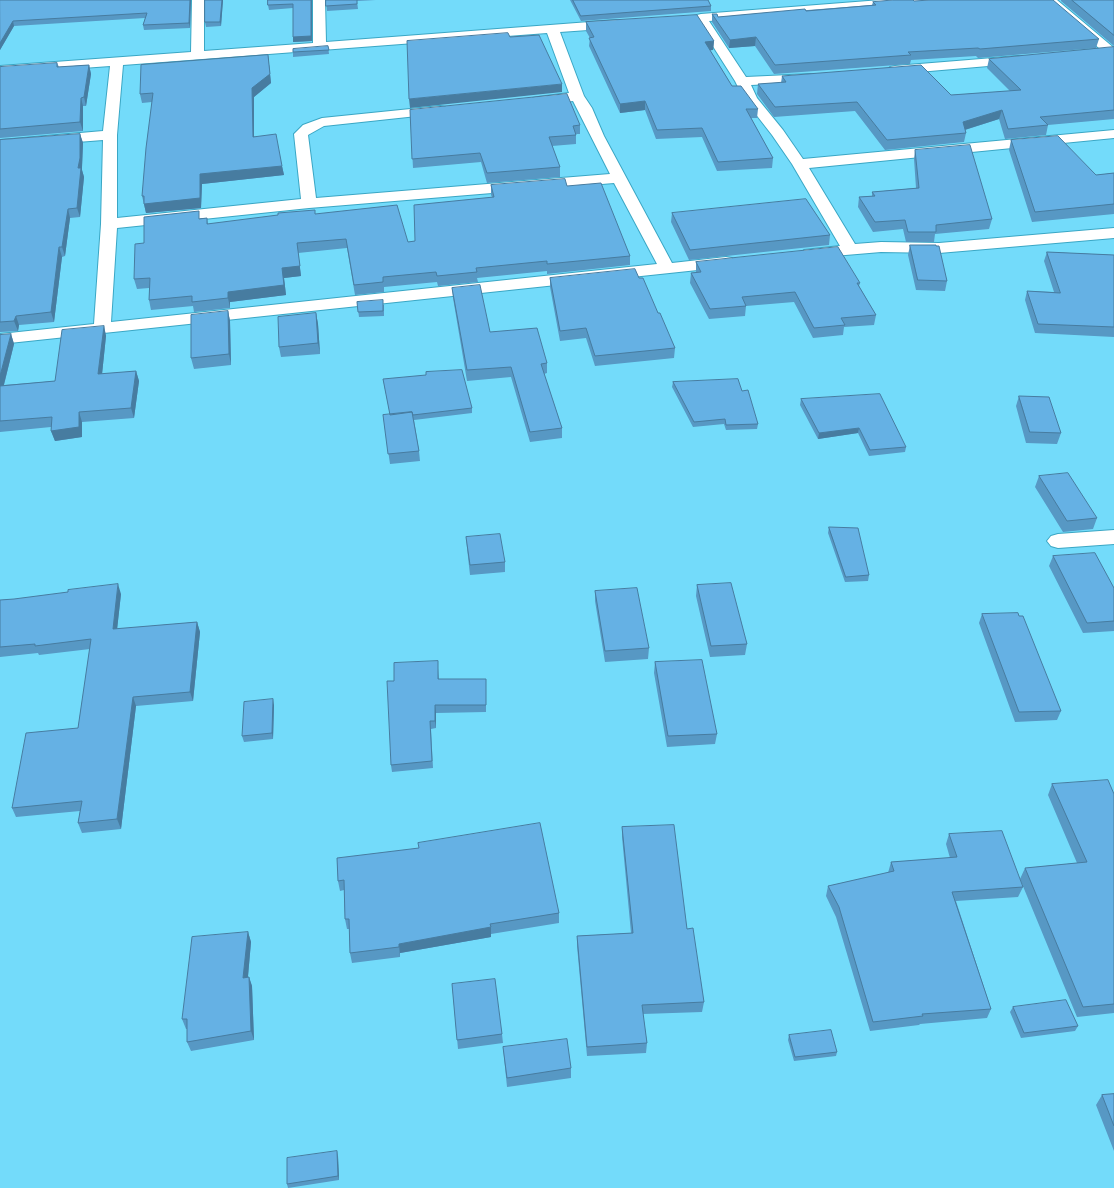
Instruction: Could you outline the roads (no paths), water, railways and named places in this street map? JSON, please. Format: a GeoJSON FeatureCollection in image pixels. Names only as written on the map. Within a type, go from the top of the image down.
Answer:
{"type":"FeatureCollection","features":[{"type":"Feature","properties":{"kind":"street"},"geometry":{"type":"LineString","coordinates":[[197,55],[198,0]]}},
{"type":"Feature","properties":{"kind":"street"},"geometry":{"type":"LineString","coordinates":[[319,0],[320,46]]}},
{"type":"Feature","properties":{"kind":"street"},"geometry":{"type":"LineString","coordinates":[[686,19],[927,0]]}},
{"type":"Feature","properties":{"kind":"street"},"geometry":{"type":"LineString","coordinates":[[1050,0],[1113,53]]}},
{"type":"Feature","properties":{"kind":"street"},"geometry":{"type":"LineString","coordinates":[[701,18],[742,81],[751,99],[778,133],[799,164],[850,249]]}},
{"type":"Feature","properties":{"kind":"street"},"geometry":{"type":"LineString","coordinates":[[0,70],[628,23]]}},
{"type":"Feature","properties":{"kind":"street"},"geometry":{"type":"LineString","coordinates":[[552,28],[577,96],[585,108],[597,136],[667,268]]}},
{"type":"Feature","properties":{"kind":"street"},"geometry":{"type":"LineString","coordinates":[[1071,55],[1113,53]]}},
{"type":"Feature","properties":{"kind":"street"},"geometry":{"type":"LineString","coordinates":[[881,72],[1032,59]]}},
{"type":"Feature","properties":{"kind":"street"},"geometry":{"type":"LineString","coordinates":[[102,328],[109,224],[110,135],[117,61]]}},
{"type":"Feature","properties":{"kind":"street"},"geometry":{"type":"LineString","coordinates":[[742,81],[825,77]]}},
{"type":"Feature","properties":{"kind":"street"},"geometry":{"type":"LineString","coordinates":[[527,103],[577,96]]}},
{"type":"Feature","properties":{"kind":"street"},"geometry":{"type":"LineString","coordinates":[[309,203],[301,134],[305,130],[322,122],[453,109]]}},
{"type":"Feature","properties":{"kind":"street"},"geometry":{"type":"LineString","coordinates":[[799,164],[1114,134]]}},
{"type":"Feature","properties":{"kind":"street"},"geometry":{"type":"LineString","coordinates":[[0,144],[110,135]]}},
{"type":"Feature","properties":{"kind":"street"},"geometry":{"type":"LineString","coordinates":[[109,224],[309,203],[619,178]]}},
{"type":"Feature","properties":{"kind":"street"},"geometry":{"type":"LineString","coordinates":[[795,254],[850,249],[939,248],[1114,233]]}},
{"type":"Feature","properties":{"kind":"street"},"geometry":{"type":"LineString","coordinates":[[0,339],[739,260]]}},
{"type":"Feature","properties":{"kind":"street"},"geometry":{"type":"LineString","coordinates":[[1058,541],[1114,537]]}}]}
